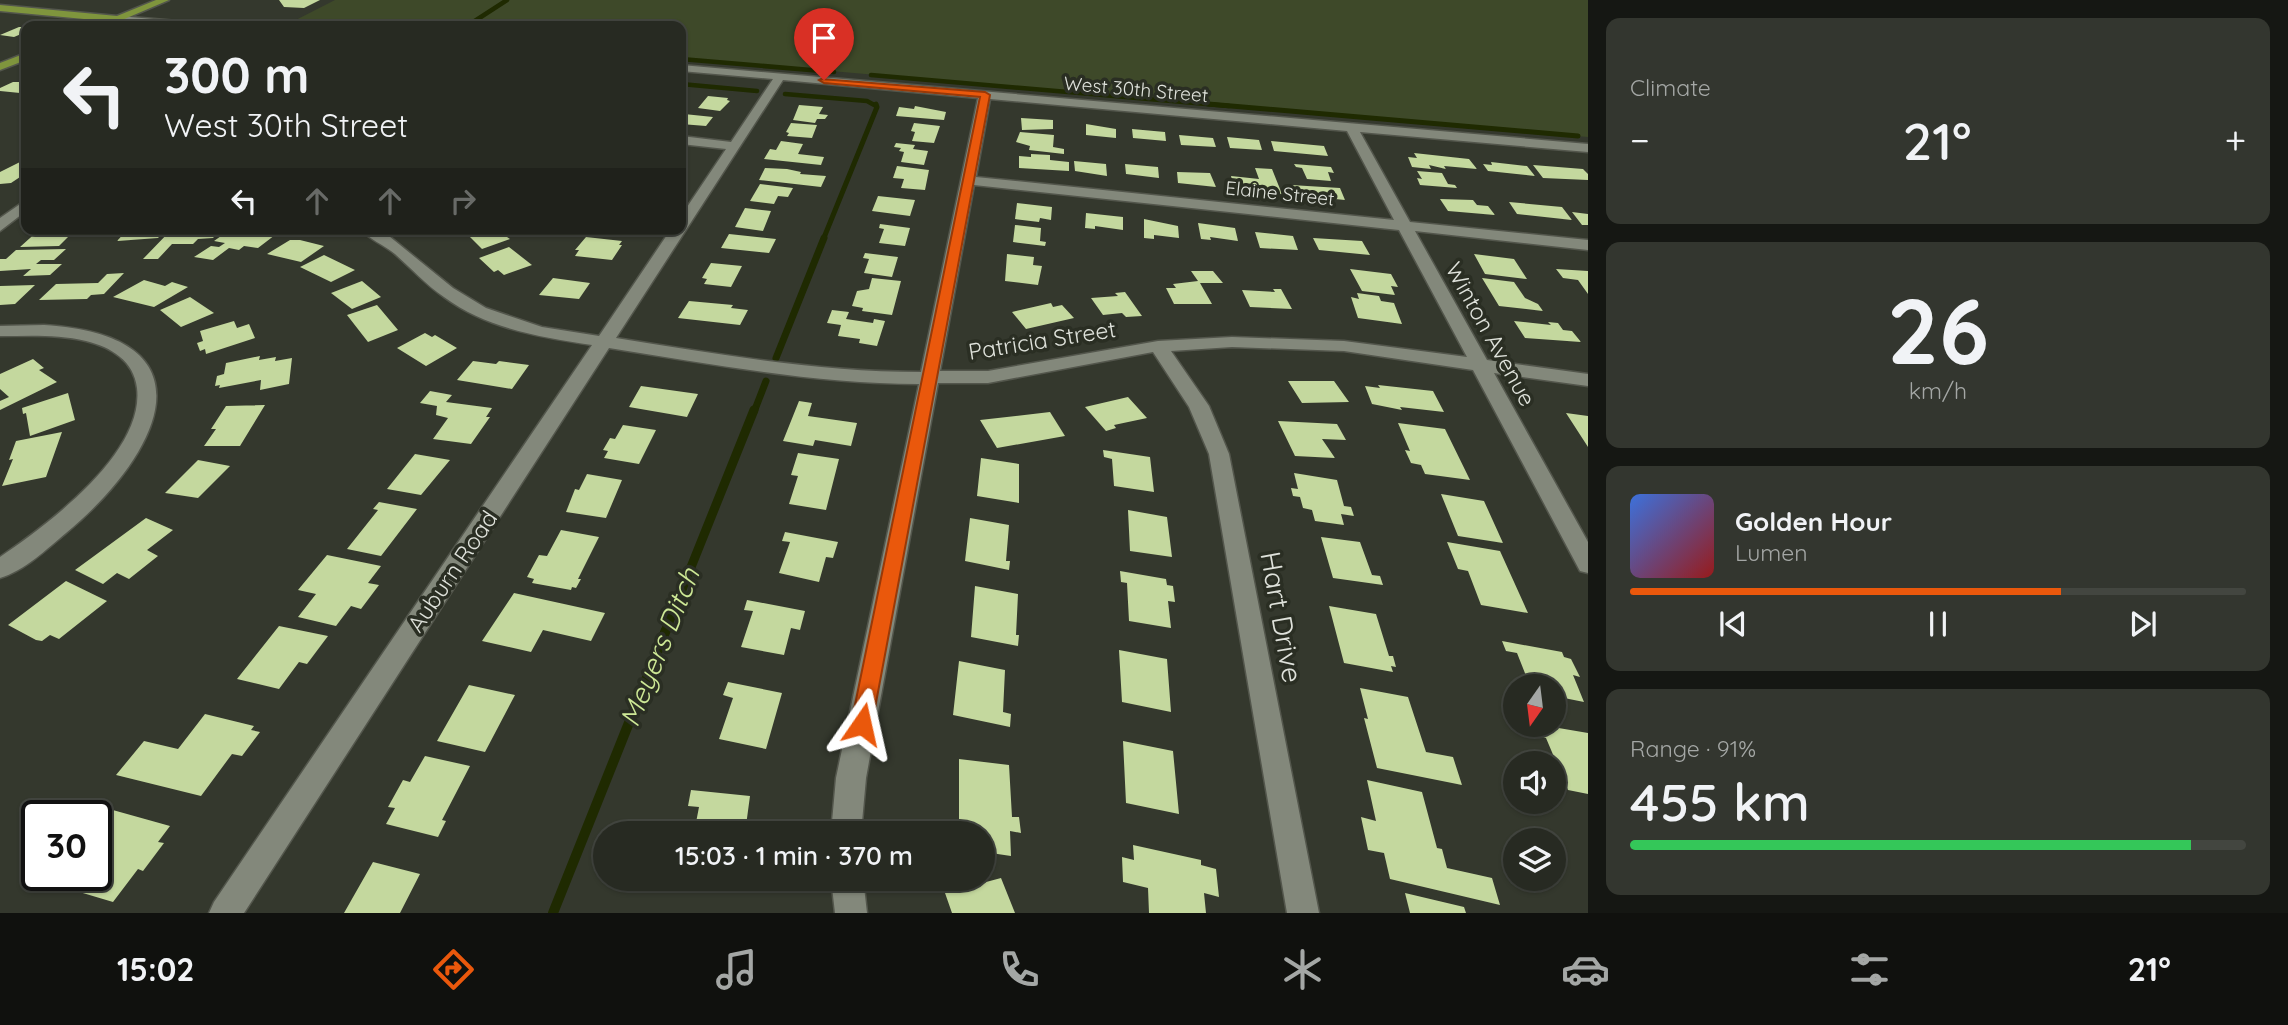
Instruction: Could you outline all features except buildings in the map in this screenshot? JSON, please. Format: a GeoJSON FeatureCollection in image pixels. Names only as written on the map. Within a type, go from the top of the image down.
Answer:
{"type":"FeatureCollection","features":[{"type":"Feature","properties":{"kind":"main road"},"geometry":{"type":"LineString","coordinates":[[113,21],[164,0]]}},
{"type":"Feature","properties":{"kind":"main road"},"geometry":{"type":"LineString","coordinates":[[0,8],[118,19]]}},
{"type":"Feature","properties":{"kind":"main road"},"geometry":{"type":"LineString","coordinates":[[0,67],[21,58]]}},
{"type":"Feature","properties":{"kind":"street"},"geometry":{"type":"LineString","coordinates":[[118,19],[142,21]]}},
{"type":"Feature","properties":{"kind":"street","name":"West 30th Street"},"geometry":{"type":"LineString","coordinates":[[686,68],[1588,148]]}},
{"type":"Feature","properties":{"kind":"street","name":"Auburn Road"},"geometry":{"type":"LineString","coordinates":[[686,219],[780,77]]}},
{"type":"Feature","properties":{"kind":"street"},"geometry":{"type":"LineString","coordinates":[[847,821],[851,778],[985,95]]}},
{"type":"Feature","properties":{"kind":"street","name":"Winton Avenue"},"geometry":{"type":"LineString","coordinates":[[1351,127],[1588,564]]}},
{"type":"Feature","properties":{"kind":"street"},"geometry":{"type":"LineString","coordinates":[[686,141],[734,146]]}},
{"type":"Feature","properties":{"kind":"street","name":"Elaine Street"},"geometry":{"type":"LineString","coordinates":[[968,180],[1588,245]]}},
{"type":"Feature","properties":{"kind":"street"},"geometry":{"type":"LineString","coordinates":[[0,204],[21,204]]}},
{"type":"Feature","properties":{"kind":"street"},"geometry":{"type":"LineString","coordinates":[[0,226],[21,208]]}},
{"type":"Feature","properties":{"kind":"street","name":"Patricia Street"},"geometry":{"type":"LineString","coordinates":[[378,235],[449,293],[476,310],[541,332],[804,373],[928,380],[1010,374],[1158,346],[1221,342],[1312,343],[1479,363],[1588,380]]}},
{"type":"Feature","properties":{"kind":"street","name":"Auburn Road"},"geometry":{"type":"LineString","coordinates":[[225,913],[675,235]]}},
{"type":"Feature","properties":{"kind":"street"},"geometry":{"type":"LineString","coordinates":[[0,331],[76,333],[116,345],[144,372],[148,390],[142,426],[114,471],[64,521],[0,569]]}},
{"type":"Feature","properties":{"kind":"street","name":"Hart Drive"},"geometry":{"type":"LineString","coordinates":[[1158,346],[1199,405],[1222,463],[1303,913]]}},
{"type":"Feature","properties":{"kind":"street"},"geometry":{"type":"LineString","coordinates":[[848,891],[851,913]]}},
{"type":"Feature","properties":{"kind":"green space"},"geometry":{"type":"Polygon","coordinates":[[[335,0],[1588,0],[1588,137],[686,58],[686,21],[294,21],[335,0]]]}},
{"type":"Feature","properties":{"kind":"waterway"},"geometry":{"type":"LineString","coordinates":[[475,21],[507,0]]}},
{"type":"Feature","properties":{"kind":"waterway"},"geometry":{"type":"LineString","coordinates":[[686,59],[834,72]]}},
{"type":"Feature","properties":{"kind":"waterway"},"geometry":{"type":"LineString","coordinates":[[871,75],[1229,106]]}},
{"type":"Feature","properties":{"kind":"waterway"},"geometry":{"type":"LineString","coordinates":[[686,84],[757,91]]}},
{"type":"Feature","properties":{"kind":"waterway"},"geometry":{"type":"LineString","coordinates":[[785,94],[867,101],[876,106]]}},
{"type":"Feature","properties":{"kind":"waterway"},"geometry":{"type":"LineString","coordinates":[[823,240],[876,104]]}},
{"type":"Feature","properties":{"kind":"waterway"},"geometry":{"type":"LineString","coordinates":[[1208,104],[1578,136]]}},
{"type":"Feature","properties":{"kind":"waterway"},"geometry":{"type":"LineString","coordinates":[[776,358],[824,238]]}},
{"type":"Feature","properties":{"kind":"waterway","name":"Meyers Ditch"},"geometry":{"type":"LineString","coordinates":[[754,412],[766,381]]}},
{"type":"Feature","properties":{"kind":"waterway","name":"Meyers Ditch"},"geometry":{"type":"LineString","coordinates":[[665,632],[754,410]]}},
{"type":"Feature","properties":{"kind":"waterway","name":"Meyers Ditch"},"geometry":{"type":"LineString","coordinates":[[553,913],[666,630]]}},
{"type":"Feature","properties":{"kind":"route"},"geometry":{"type":"LineString","coordinates":[[824,80],[985,95],[862,724]]}}]}
